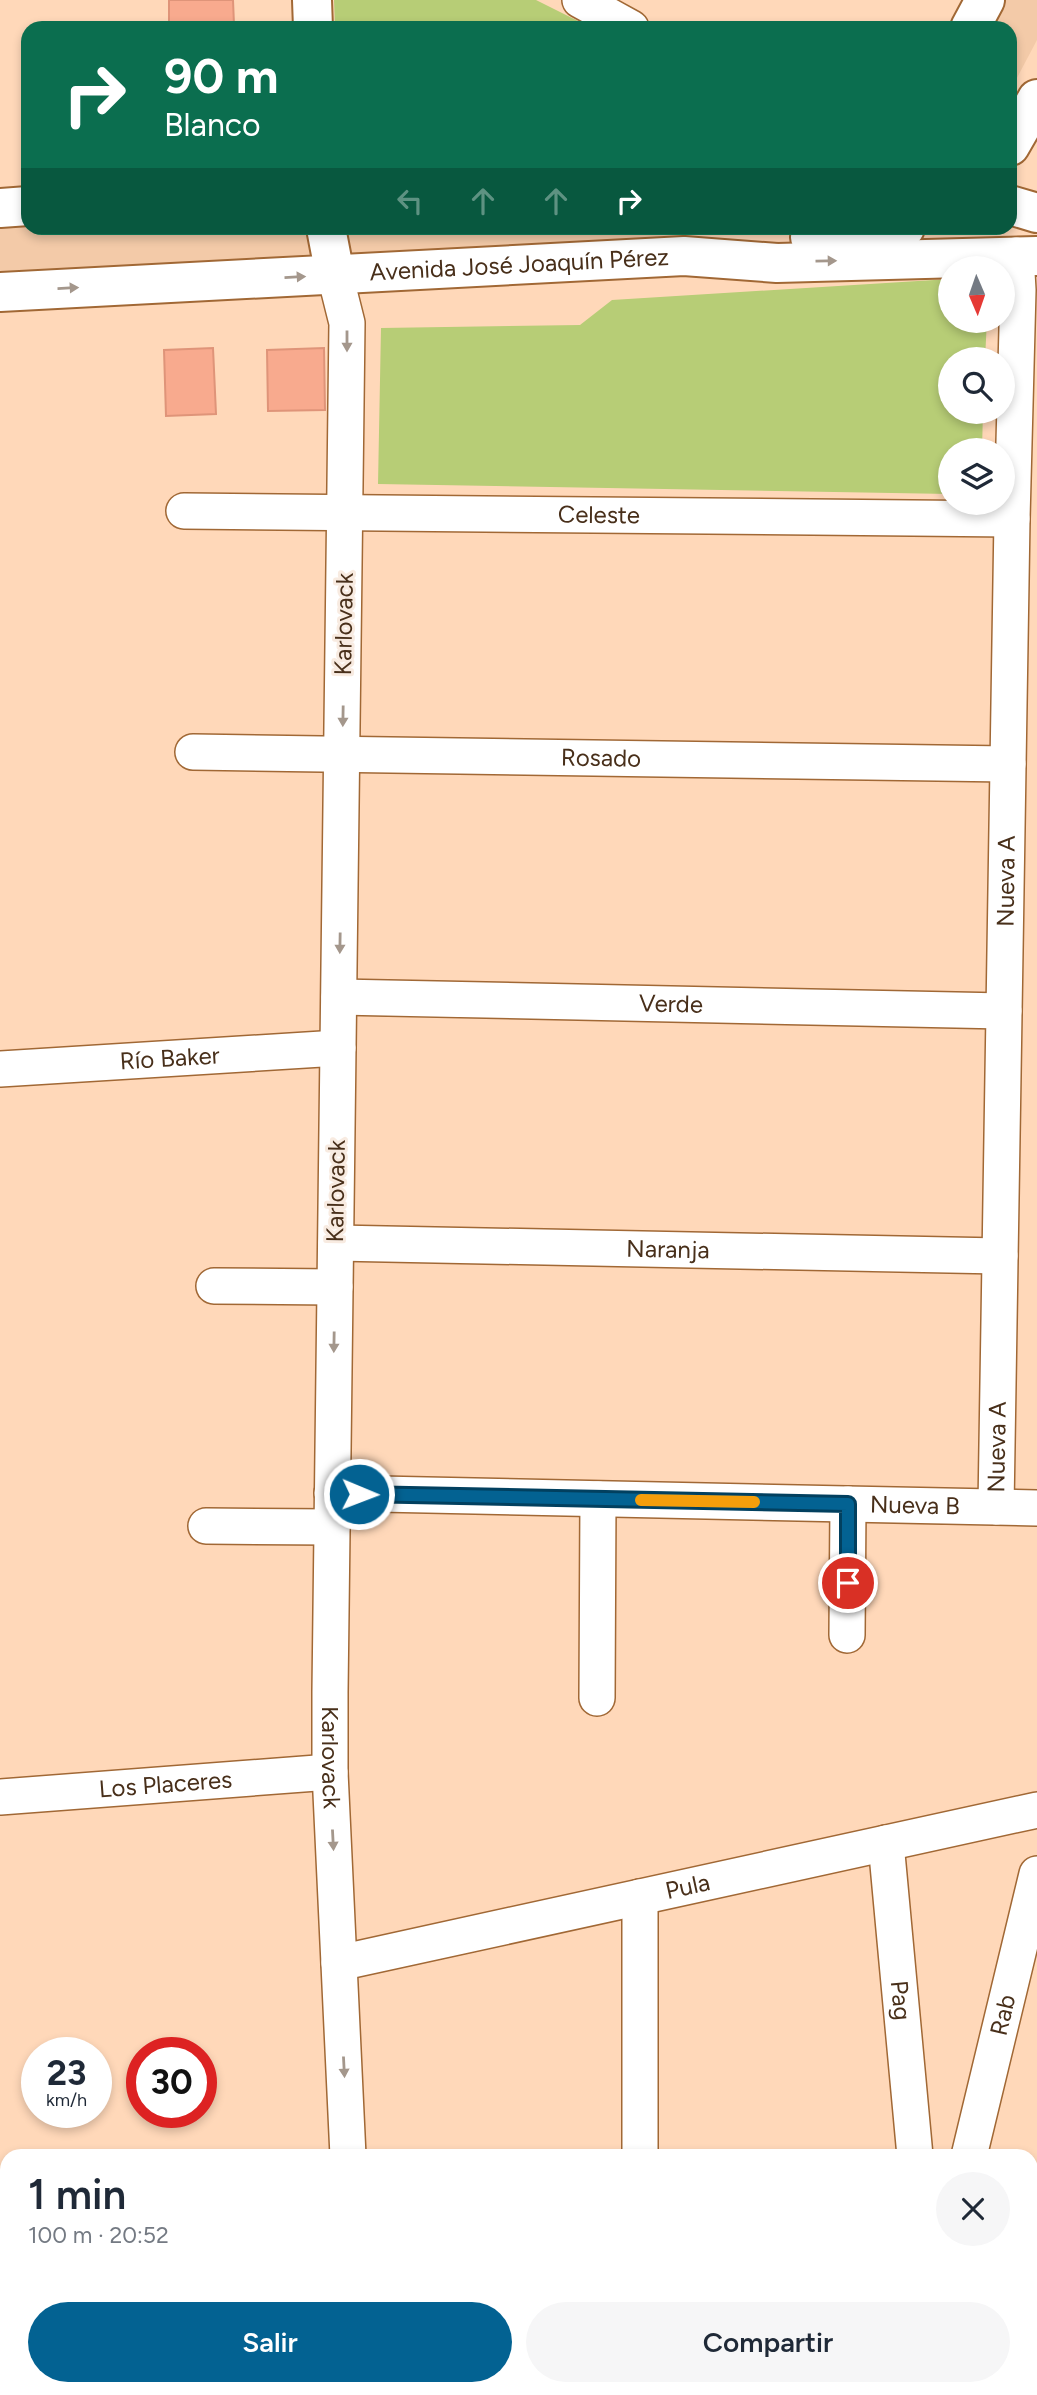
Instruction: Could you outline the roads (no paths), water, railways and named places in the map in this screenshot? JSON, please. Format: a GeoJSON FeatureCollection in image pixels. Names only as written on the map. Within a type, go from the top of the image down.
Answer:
{"type":"FeatureCollection","features":[{"type":"Feature","properties":{"kind":"main road"},"geometry":{"type":"LineString","coordinates":[[312,0],[313,21]]}},
{"type":"Feature","properties":{"kind":"main road"},"geometry":{"type":"LineString","coordinates":[[974,21],[985,0]]}},
{"type":"Feature","properties":{"kind":"main road"},"geometry":{"type":"LineString","coordinates":[[1017,134],[1037,99]]}},
{"type":"Feature","properties":{"kind":"main road"},"geometry":{"type":"LineString","coordinates":[[0,208],[21,206]]}},
{"type":"Feature","properties":{"kind":"main road"},"geometry":{"type":"LineString","coordinates":[[1017,207],[1037,213]]}},
{"type":"Feature","properties":{"kind":"main road","name":"Karlovack"},"geometry":{"type":"LineString","coordinates":[[327,235],[335,275]]}},
{"type":"Feature","properties":{"kind":"main road"},"geometry":{"type":"LineString","coordinates":[[684,256],[710,245],[850,235]]}},
{"type":"Feature","properties":{"kind":"main road","name":"Avenida José Joaquín Pérez"},"geometry":{"type":"LineString","coordinates":[[0,292],[684,256],[777,263],[1027,255]]}},
{"type":"Feature","properties":{"kind":"street"},"geometry":{"type":"LineString","coordinates":[[580,0],[618,21]]}},
{"type":"Feature","properties":{"kind":"street","name":"Nueva A"},"geometry":{"type":"LineString","coordinates":[[996,1507],[1012,519],[1018,290],[1027,255]]}},
{"type":"Feature","properties":{"kind":"street","name":"Karlovack"},"geometry":{"type":"LineString","coordinates":[[335,275],[347,323],[330,1772],[348,2149]]}},
{"type":"Feature","properties":{"kind":"street","name":"Celeste"},"geometry":{"type":"LineString","coordinates":[[184,511],[1012,519]]}},
{"type":"Feature","properties":{"kind":"street","name":"Rosado"},"geometry":{"type":"LineString","coordinates":[[193,752],[1008,764]]}},
{"type":"Feature","properties":{"kind":"street","name":"Verde"},"geometry":{"type":"LineString","coordinates":[[339,997],[1004,1011]]}},
{"type":"Feature","properties":{"kind":"street","name":"Río Baker"},"geometry":{"type":"LineString","coordinates":[[0,1069],[338,1048]]}},
{"type":"Feature","properties":{"kind":"street","name":"Naranja"},"geometry":{"type":"LineString","coordinates":[[336,1243],[1000,1256]]}},
{"type":"Feature","properties":{"kind":"street"},"geometry":{"type":"LineString","coordinates":[[214,1286],[335,1287]]}},
{"type":"Feature","properties":{"kind":"street","name":"Nueva B"},"geometry":{"type":"LineString","coordinates":[[332,1493],[1037,1508]]}},
{"type":"Feature","properties":{"kind":"street"},"geometry":{"type":"LineString","coordinates":[[597,1698],[598,1499]]}},
{"type":"Feature","properties":{"kind":"street"},"geometry":{"type":"LineString","coordinates":[[847,1635],[848,1504]]}},
{"type":"Feature","properties":{"kind":"street"},"geometry":{"type":"LineString","coordinates":[[206,1526],[332,1527]]}},
{"type":"Feature","properties":{"kind":"street","name":"Los Placeres"},"geometry":{"type":"LineString","coordinates":[[0,1797],[330,1772]]}},
{"type":"Feature","properties":{"kind":"street","name":"Pula"},"geometry":{"type":"LineString","coordinates":[[339,1963],[1037,1810]]}},
{"type":"Feature","properties":{"kind":"street","name":"Pag"},"geometry":{"type":"LineString","coordinates":[[886,1843],[914,2149]]}},
{"type":"Feature","properties":{"kind":"street","name":"Rab"},"geometry":{"type":"LineString","coordinates":[[971,2149],[1037,1874]]}},
{"type":"Feature","properties":{"kind":"street"},"geometry":{"type":"LineString","coordinates":[[640,1897],[640,2149]]}}]}
